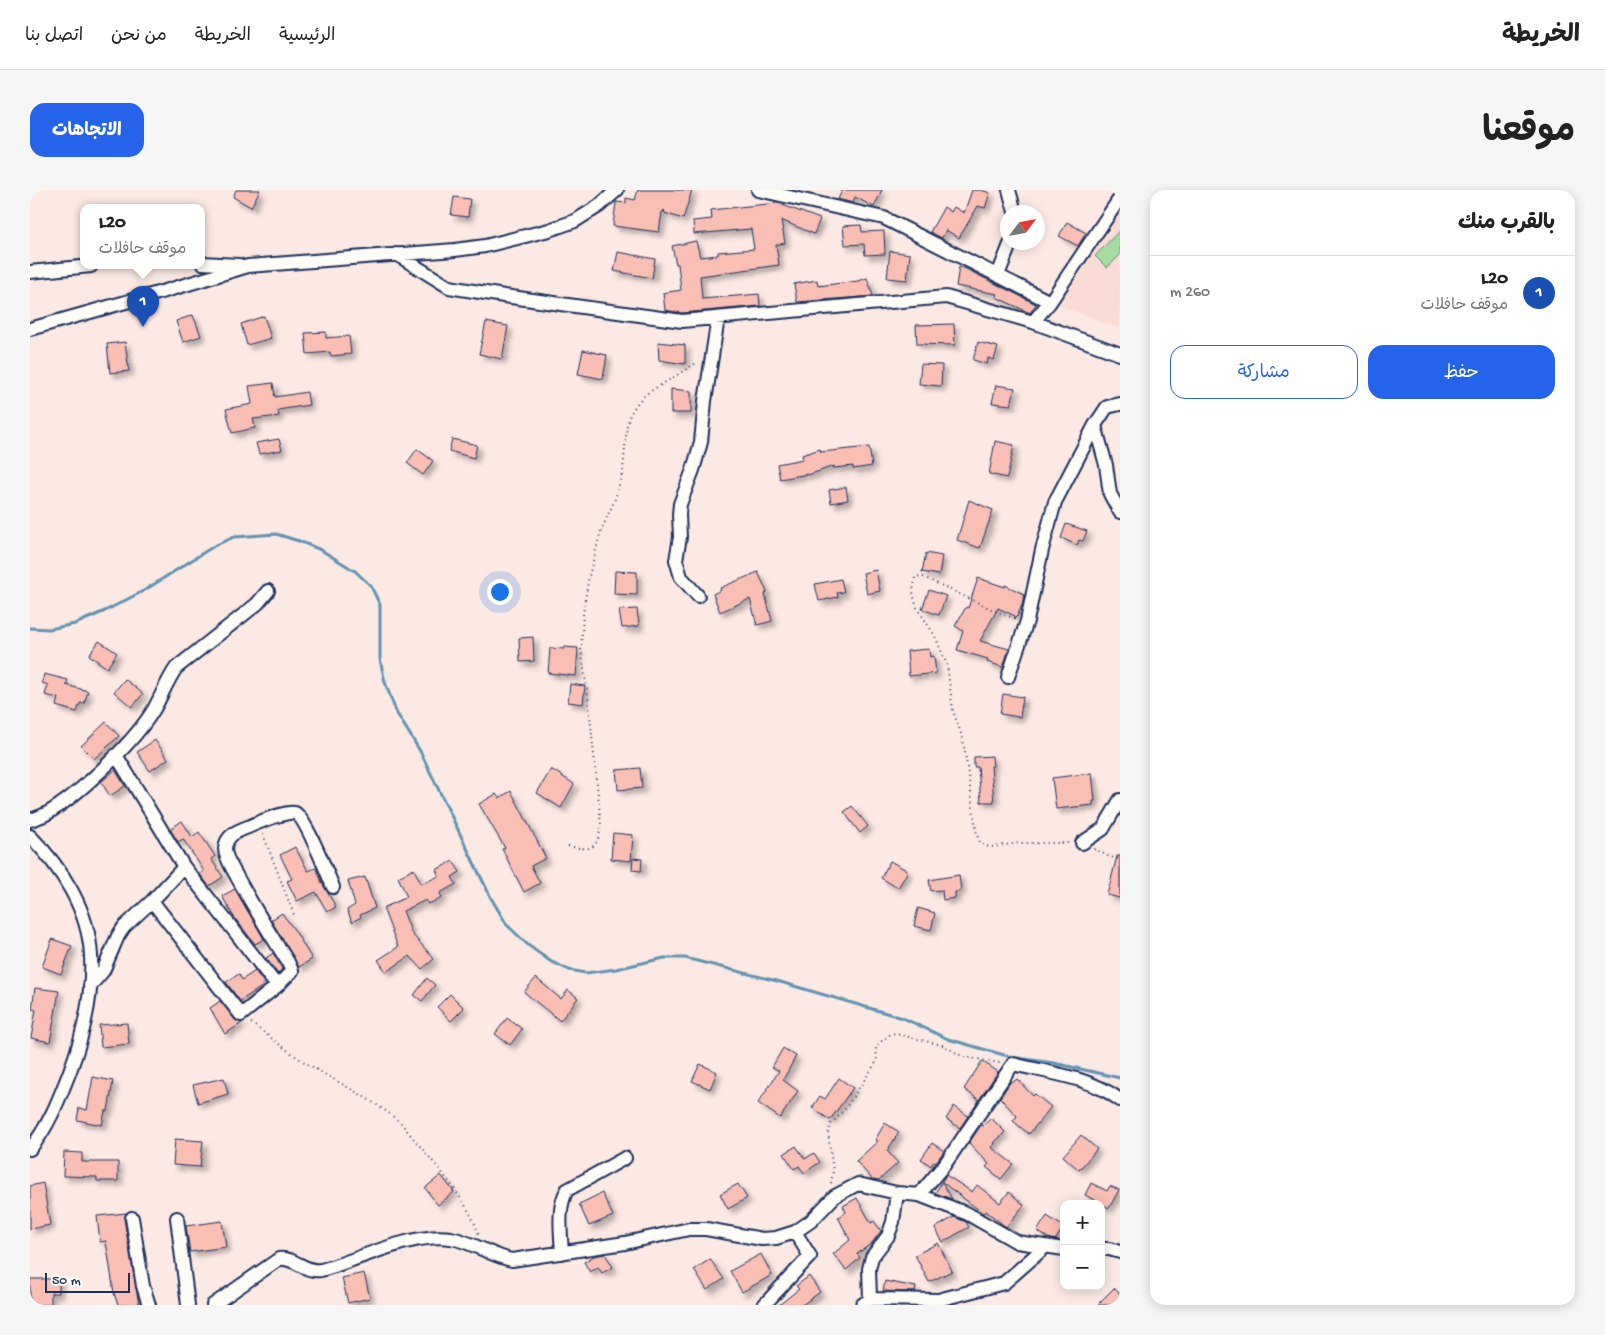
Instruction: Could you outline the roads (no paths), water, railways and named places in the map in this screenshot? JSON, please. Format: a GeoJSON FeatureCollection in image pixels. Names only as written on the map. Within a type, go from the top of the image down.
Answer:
{"type":"FeatureCollection","features":[{"type":"Feature","properties":{"kind":"street"},"geometry":{"type":"LineString","coordinates":[[205,263],[248,266],[485,246],[549,230],[576,221],[617,190]]}},
{"type":"Feature","properties":{"kind":"street"},"geometry":{"type":"LineString","coordinates":[[758,190],[884,218],[998,274],[1050,302]]}},
{"type":"Feature","properties":{"kind":"street"},"geometry":{"type":"LineString","coordinates":[[1009,190],[1013,205]]}},
{"type":"Feature","properties":{"kind":"street"},"geometry":{"type":"LineString","coordinates":[[1033,322],[1050,302],[1120,198]]}},
{"type":"Feature","properties":{"kind":"street"},"geometry":{"type":"LineString","coordinates":[[998,274],[1008,250]]}},
{"type":"Feature","properties":{"kind":"street"},"geometry":{"type":"LineString","coordinates":[[396,254],[449,287],[682,321],[946,297],[1033,322],[1120,354]]}},
{"type":"Feature","properties":{"kind":"street"},"geometry":{"type":"LineString","coordinates":[[30,329],[248,266]]}},
{"type":"Feature","properties":{"kind":"street"},"geometry":{"type":"LineString","coordinates":[[30,272],[80,267]]}},
{"type":"Feature","properties":{"kind":"street"},"geometry":{"type":"LineString","coordinates":[[698,596],[681,577],[676,560],[680,537],[680,504],[694,470],[701,442],[718,318]]}},
{"type":"Feature","properties":{"kind":"street"},"geometry":{"type":"LineString","coordinates":[[1008,677],[1027,621],[1042,550],[1056,502],[1094,425],[1107,407],[1120,404]]}},
{"type":"Feature","properties":{"kind":"street"},"geometry":{"type":"LineString","coordinates":[[1094,425],[1106,465],[1110,494],[1120,512]]}},
{"type":"Feature","properties":{"kind":"street"},"geometry":{"type":"LineString","coordinates":[[30,820],[51,812],[116,755],[144,723],[176,668],[257,604],[268,590]]}},
{"type":"Feature","properties":{"kind":"street"},"geometry":{"type":"LineString","coordinates":[[116,755],[184,868],[277,986]]}},
{"type":"Feature","properties":{"kind":"street"},"geometry":{"type":"LineString","coordinates":[[1082,843],[1103,829],[1120,800]]}},
{"type":"Feature","properties":{"kind":"street"},"geometry":{"type":"LineString","coordinates":[[152,900],[241,1015],[290,974],[291,968],[255,910],[225,852],[226,843],[234,833],[258,822],[295,813],[304,822],[333,887]]}},
{"type":"Feature","properties":{"kind":"street"},"geometry":{"type":"LineString","coordinates":[[30,836],[47,853],[76,899],[85,924],[91,955],[87,1010],[76,1053],[52,1117],[30,1149]]}},
{"type":"Feature","properties":{"kind":"street"},"geometry":{"type":"LineString","coordinates":[[90,986],[103,971],[118,936],[124,927],[184,868]]}},
{"type":"Feature","properties":{"kind":"street"},"geometry":{"type":"LineString","coordinates":[[919,1195],[945,1164],[1013,1064],[1082,1081],[1111,1093],[1120,1100]]}},
{"type":"Feature","properties":{"kind":"street"},"geometry":{"type":"LineString","coordinates":[[562,1253],[561,1208],[563,1197],[567,1190],[625,1158]]}},
{"type":"Feature","properties":{"kind":"street"},"geometry":{"type":"LineString","coordinates":[[213,1305],[279,1259],[287,1258],[314,1271],[340,1265],[417,1239],[452,1238],[467,1242],[504,1259],[512,1260],[625,1242],[689,1229],[706,1229],[762,1239],[776,1238],[795,1232],[812,1221],[835,1196],[858,1184],[898,1193],[919,1195],[968,1214],[1017,1242],[1060,1249]]}},
{"type":"Feature","properties":{"kind":"street"},"geometry":{"type":"LineString","coordinates":[[898,1193],[893,1222],[888,1236],[872,1257],[868,1270],[866,1302],[938,1300],[1004,1283],[1045,1247]]}},
{"type":"Feature","properties":{"kind":"street"},"geometry":{"type":"LineString","coordinates":[[132,1218],[149,1305]]}},
{"type":"Feature","properties":{"kind":"street"},"geometry":{"type":"LineString","coordinates":[[177,1218],[188,1305]]}},
{"type":"Feature","properties":{"kind":"street"},"geometry":{"type":"LineString","coordinates":[[764,1305],[810,1256],[795,1232]]}},
{"type":"Feature","properties":{"kind":"street"},"geometry":{"type":"LineString","coordinates":[[1105,1249],[1120,1252]]}},
{"type":"Feature","properties":{"kind":"waterway"},"geometry":{"type":"LineString","coordinates":[[30,628],[49,629],[75,624],[105,611],[145,590],[214,546],[234,537],[276,534],[321,550],[355,571],[371,586],[380,605],[380,659],[385,682],[396,712],[420,751],[491,898],[507,925],[528,945],[550,961],[569,970],[586,973],[616,969],[664,958],[685,958],[777,981],[903,1018],[948,1039],[1011,1057],[1054,1063],[1120,1078]]}},
{"type":"Feature","properties":{"kind":"place","name":"L20"},"geometry":{"type":"Point","coordinates":[143,327]}}]}
